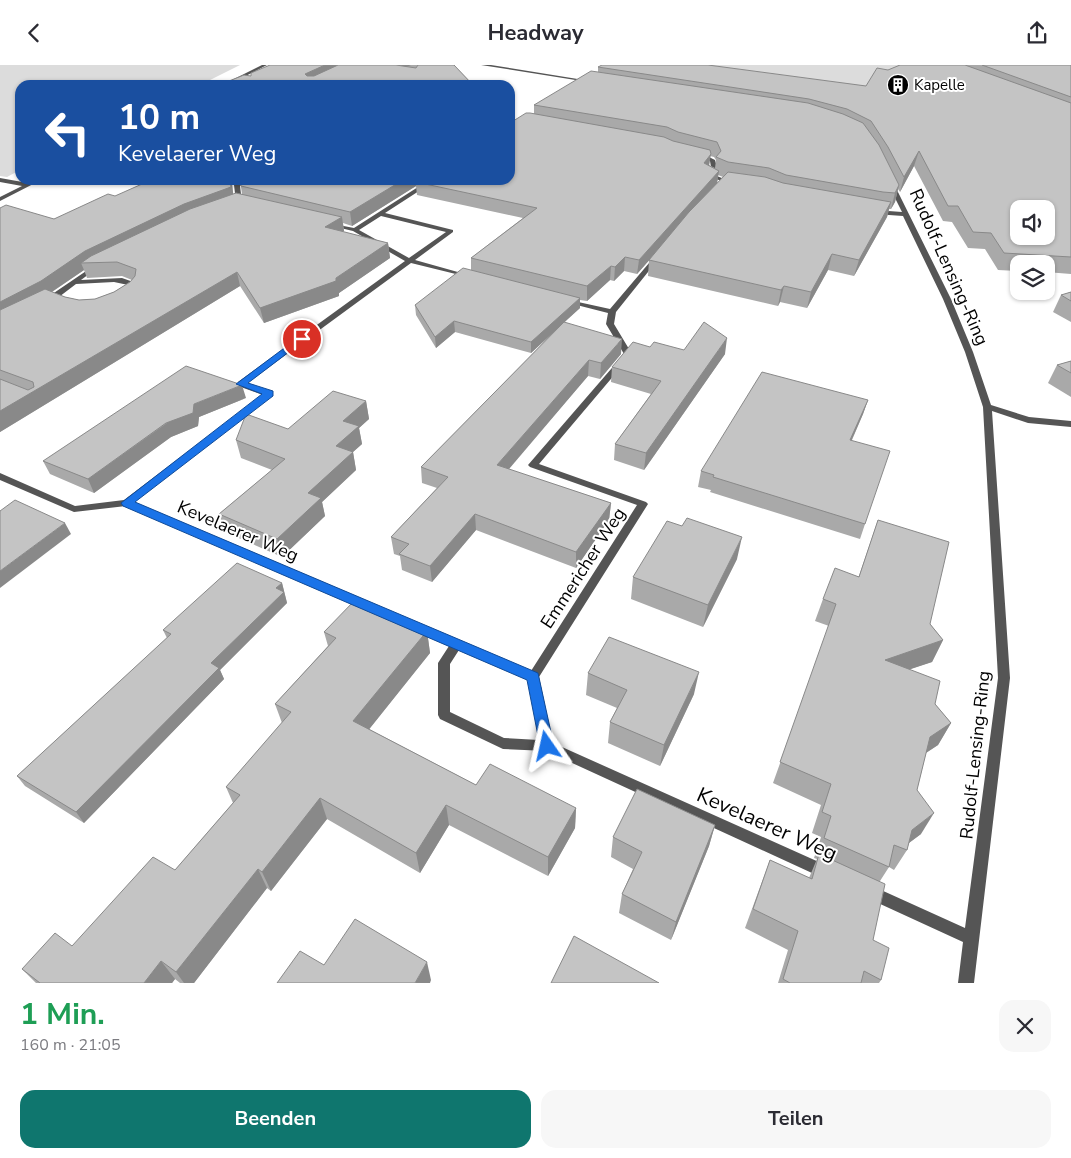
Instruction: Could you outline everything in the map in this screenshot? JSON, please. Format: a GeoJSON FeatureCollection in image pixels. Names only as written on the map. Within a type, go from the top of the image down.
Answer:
{"type":"FeatureCollection","features":[{"type":"Feature","properties":{"kind":"street"},"geometry":{"type":"LineString","coordinates":[[234,80],[265,65]]}},
{"type":"Feature","properties":{"kind":"street"},"geometry":{"type":"LineString","coordinates":[[483,65],[592,82]]}},
{"type":"Feature","properties":{"kind":"street"},"geometry":{"type":"LineString","coordinates":[[692,153],[712,160],[714,167],[707,175],[724,182],[740,184]]}},
{"type":"Feature","properties":{"kind":"street","name":"Rudolf-Lensing-Ring"},"geometry":{"type":"LineString","coordinates":[[889,179],[948,299],[969,351],[987,407],[1004,678],[966,983]]}},
{"type":"Feature","properties":{"kind":"street"},"geometry":{"type":"LineString","coordinates":[[0,180],[15,183]]}},
{"type":"Feature","properties":{"kind":"street"},"geometry":{"type":"LineString","coordinates":[[717,189],[724,182]]}},
{"type":"Feature","properties":{"kind":"street"},"geometry":{"type":"LineString","coordinates":[[0,199],[29,185]]}},
{"type":"Feature","properties":{"kind":"street"},"geometry":{"type":"LineString","coordinates":[[237,185],[239,203]]}},
{"type":"Feature","properties":{"kind":"street"},"geometry":{"type":"LineString","coordinates":[[355,231],[425,185]]}},
{"type":"Feature","properties":{"kind":"street"},"geometry":{"type":"LineString","coordinates":[[231,205],[239,203],[249,205]]}},
{"type":"Feature","properties":{"kind":"street"},"geometry":{"type":"LineString","coordinates":[[868,210],[905,214]]}},
{"type":"Feature","properties":{"kind":"street"},"geometry":{"type":"LineString","coordinates":[[127,503],[269,393],[241,384],[451,231],[380,214]]}},
{"type":"Feature","properties":{"kind":"street"},"geometry":{"type":"LineString","coordinates":[[326,223],[355,231],[409,261],[477,278]]}},
{"type":"Feature","properties":{"kind":"street"},"geometry":{"type":"LineString","coordinates":[[563,301],[612,313],[660,254]]}},
{"type":"Feature","properties":{"kind":"street"},"geometry":{"type":"LineString","coordinates":[[42,303],[54,300],[102,263]]}},
{"type":"Feature","properties":{"kind":"street"},"geometry":{"type":"LineString","coordinates":[[75,282],[87,284],[104,279],[130,281],[137,285],[136,291],[129,297]]}},
{"type":"Feature","properties":{"kind":"street","name":"Emmericher Weg"},"geometry":{"type":"LineString","coordinates":[[533,677],[643,503],[533,465],[628,354],[610,324],[612,313]]}},
{"type":"Feature","properties":{"kind":"street"},"geometry":{"type":"LineString","coordinates":[[987,407],[1028,420],[1071,424]]}},
{"type":"Feature","properties":{"kind":"street","name":"Kevelaerer Weg"},"geometry":{"type":"LineString","coordinates":[[0,477],[74,509],[127,503],[376,610]]}},
{"type":"Feature","properties":{"kind":"street"},"geometry":{"type":"LineString","coordinates":[[403,621],[533,677],[547,746]]}},
{"type":"Feature","properties":{"kind":"street","name":"Kevelaerer Weg"},"geometry":{"type":"LineString","coordinates":[[457,645],[444,663],[444,715],[503,743],[547,746],[836,877]]}},
{"type":"Feature","properties":{"kind":"street"},"geometry":{"type":"LineString","coordinates":[[863,889],[971,938]]}},
{"type":"Feature","properties":{"kind":"shaded area"},"geometry":{"type":"Polygon","coordinates":[[[0,65],[240,65],[210,80],[15,80],[15,173],[7,177],[0,176],[0,65]]]}},
{"type":"Feature","properties":{"kind":"shaded area"},"geometry":{"type":"Polygon","coordinates":[[[647,65],[928,65],[1032,113],[647,65]]]}},
{"type":"Feature","properties":{"kind":"building"},"geometry":{"type":"Polygon","coordinates":[[[270,65],[325,65],[305,74],[307,76],[314,76],[338,65],[396,65],[416,68],[418,65],[454,65],[468,80],[232,80],[244,75],[251,76],[251,73],[270,65]]]}},
{"type":"Feature","properties":{"kind":"building"},"geometry":{"type":"Polygon","coordinates":[[[602,65],[708,65],[866,86],[877,68],[888,70],[900,65],[965,65],[1071,103],[1071,257],[1004,253],[991,233],[973,232],[958,206],[948,206],[919,151],[904,177],[871,121],[847,109],[809,99],[598,67],[602,65]]]}},
{"type":"Feature","properties":{"kind":"building"},"geometry":{"type":"Polygon","coordinates":[[[982,65],[1071,65],[1071,97],[982,65]]]}},
{"type":"Feature","properties":{"kind":"building"},"geometry":{"type":"Polygon","coordinates":[[[591,71],[808,103],[843,114],[863,123],[879,145],[899,185],[895,193],[883,192],[786,175],[769,168],[728,162],[716,157],[721,151],[717,142],[678,132],[667,127],[534,105],[591,71]]]}},
{"type":"Feature","properties":{"kind":"building"},"geometry":{"type":"Polygon","coordinates":[[[526,113],[530,113],[664,137],[710,150],[711,154],[704,163],[719,171],[639,260],[625,257],[615,267],[611,266],[587,286],[471,258],[537,208],[430,185],[515,185],[515,120],[526,113]]]}},
{"type":"Feature","properties":{"kind":"building"},"geometry":{"type":"Polygon","coordinates":[[[728,172],[765,177],[783,183],[891,202],[859,260],[832,254],[811,292],[784,286],[781,290],[649,260],[689,212],[728,172]]]}},
{"type":"Feature","properties":{"kind":"building"},"geometry":{"type":"Polygon","coordinates":[[[140,185],[231,185],[231,187],[184,204],[85,251],[41,281],[0,302],[0,208],[6,205],[54,219],[108,194],[115,196],[140,185]]]}},
{"type":"Feature","properties":{"kind":"building"},"geometry":{"type":"Polygon","coordinates":[[[241,185],[395,185],[350,212],[241,185]]]}},
{"type":"Feature","properties":{"kind":"building"},"geometry":{"type":"Polygon","coordinates":[[[236,193],[342,217],[325,227],[388,243],[336,278],[336,281],[260,308],[237,272],[0,411],[0,379],[28,390],[34,387],[33,382],[0,370],[0,310],[45,289],[79,300],[95,299],[114,292],[130,282],[135,276],[136,269],[117,262],[81,263],[91,256],[190,209],[236,193]]]}},
{"type":"Feature","properties":{"kind":"building"},"geometry":{"type":"Polygon","coordinates":[[[463,268],[580,298],[531,342],[454,321],[435,337],[415,305],[463,268]]]}},
{"type":"Feature","properties":{"kind":"building"},"geometry":{"type":"Polygon","coordinates":[[[1071,292],[1071,301],[1061,295],[1071,292]]]}},
{"type":"Feature","properties":{"kind":"building"},"geometry":{"type":"Polygon","coordinates":[[[564,322],[622,339],[601,363],[589,360],[497,465],[611,503],[576,552],[475,514],[430,566],[399,554],[409,544],[391,537],[448,477],[421,467],[564,322]]]}},
{"type":"Feature","properties":{"kind":"building"},"geometry":{"type":"Polygon","coordinates":[[[704,322],[727,338],[646,453],[615,444],[661,381],[612,367],[633,342],[650,347],[654,342],[684,350],[704,322]]]}},
{"type":"Feature","properties":{"kind":"building"},"geometry":{"type":"Polygon","coordinates":[[[1071,361],[1071,373],[1057,365],[1071,361]]]}},
{"type":"Feature","properties":{"kind":"building"},"geometry":{"type":"Polygon","coordinates":[[[186,366],[242,385],[194,404],[193,413],[166,423],[88,479],[43,461],[186,366]]]}},
{"type":"Feature","properties":{"kind":"building"},"geometry":{"type":"Polygon","coordinates":[[[762,372],[868,400],[850,440],[890,451],[865,524],[713,477],[714,475],[701,471],[762,372]]]}},
{"type":"Feature","properties":{"kind":"building"},"geometry":{"type":"Polygon","coordinates":[[[333,391],[366,401],[343,421],[359,426],[336,446],[353,452],[308,493],[321,498],[277,539],[219,514],[285,459],[236,440],[246,414],[288,429],[333,391]]]}},
{"type":"Feature","properties":{"kind":"building"},"geometry":{"type":"Polygon","coordinates":[[[15,500],[65,523],[0,571],[0,511],[15,500]]]}},
{"type":"Feature","properties":{"kind":"building"},"geometry":{"type":"Polygon","coordinates":[[[687,518],[742,537],[708,605],[633,577],[667,521],[682,526],[687,518]]]}},
{"type":"Feature","properties":{"kind":"building"},"geometry":{"type":"Polygon","coordinates":[[[878,520],[949,542],[930,624],[943,640],[885,660],[940,681],[935,704],[951,723],[930,737],[917,790],[934,813],[912,830],[907,850],[894,845],[889,867],[824,838],[831,816],[822,812],[831,784],[780,762],[836,604],[823,599],[835,568],[859,577],[878,520]]]}},
{"type":"Feature","properties":{"kind":"building"},"geometry":{"type":"Polygon","coordinates":[[[237,563],[282,583],[276,588],[284,592],[211,663],[219,668],[76,812],[17,776],[171,634],[163,630],[237,563]]]}},
{"type":"Feature","properties":{"kind":"building"},"geometry":{"type":"Polygon","coordinates":[[[355,600],[427,631],[353,721],[476,785],[490,764],[576,808],[548,857],[446,805],[416,853],[320,798],[262,872],[258,869],[176,972],[161,961],[144,983],[40,983],[22,969],[55,933],[72,946],[153,857],[175,870],[240,795],[226,787],[291,712],[275,704],[336,638],[324,632],[355,600]]]}},
{"type":"Feature","properties":{"kind":"building"},"geometry":{"type":"Polygon","coordinates":[[[609,637],[699,672],[664,745],[610,722],[627,690],[588,673],[609,637]]]}},
{"type":"Feature","properties":{"kind":"building"},"geometry":{"type":"Polygon","coordinates":[[[637,789],[715,825],[676,922],[622,894],[642,852],[613,837],[637,789]]]}},
{"type":"Feature","properties":{"kind":"building"},"geometry":{"type":"Polygon","coordinates":[[[819,854],[885,884],[873,940],[889,948],[881,980],[864,971],[861,983],[790,983],[783,979],[798,931],[753,909],[770,860],[812,879],[819,854]]]}},
{"type":"Feature","properties":{"kind":"building"},"geometry":{"type":"Polygon","coordinates":[[[355,919],[427,962],[415,983],[277,983],[300,951],[324,965],[355,919]]]}},
{"type":"Feature","properties":{"kind":"building"},"geometry":{"type":"Polygon","coordinates":[[[574,936],[659,983],[551,983],[574,936]]]}},
{"type":"Feature","properties":{"kind":"place","name":"Kapelle"},"geometry":{"type":"Point","coordinates":[898,85]}},
{"type":"Feature","properties":{"kind":"route"},"geometry":{"type":"LineString","coordinates":[[302,339],[241,384],[269,393],[127,503],[533,677],[547,746]]}}]}
